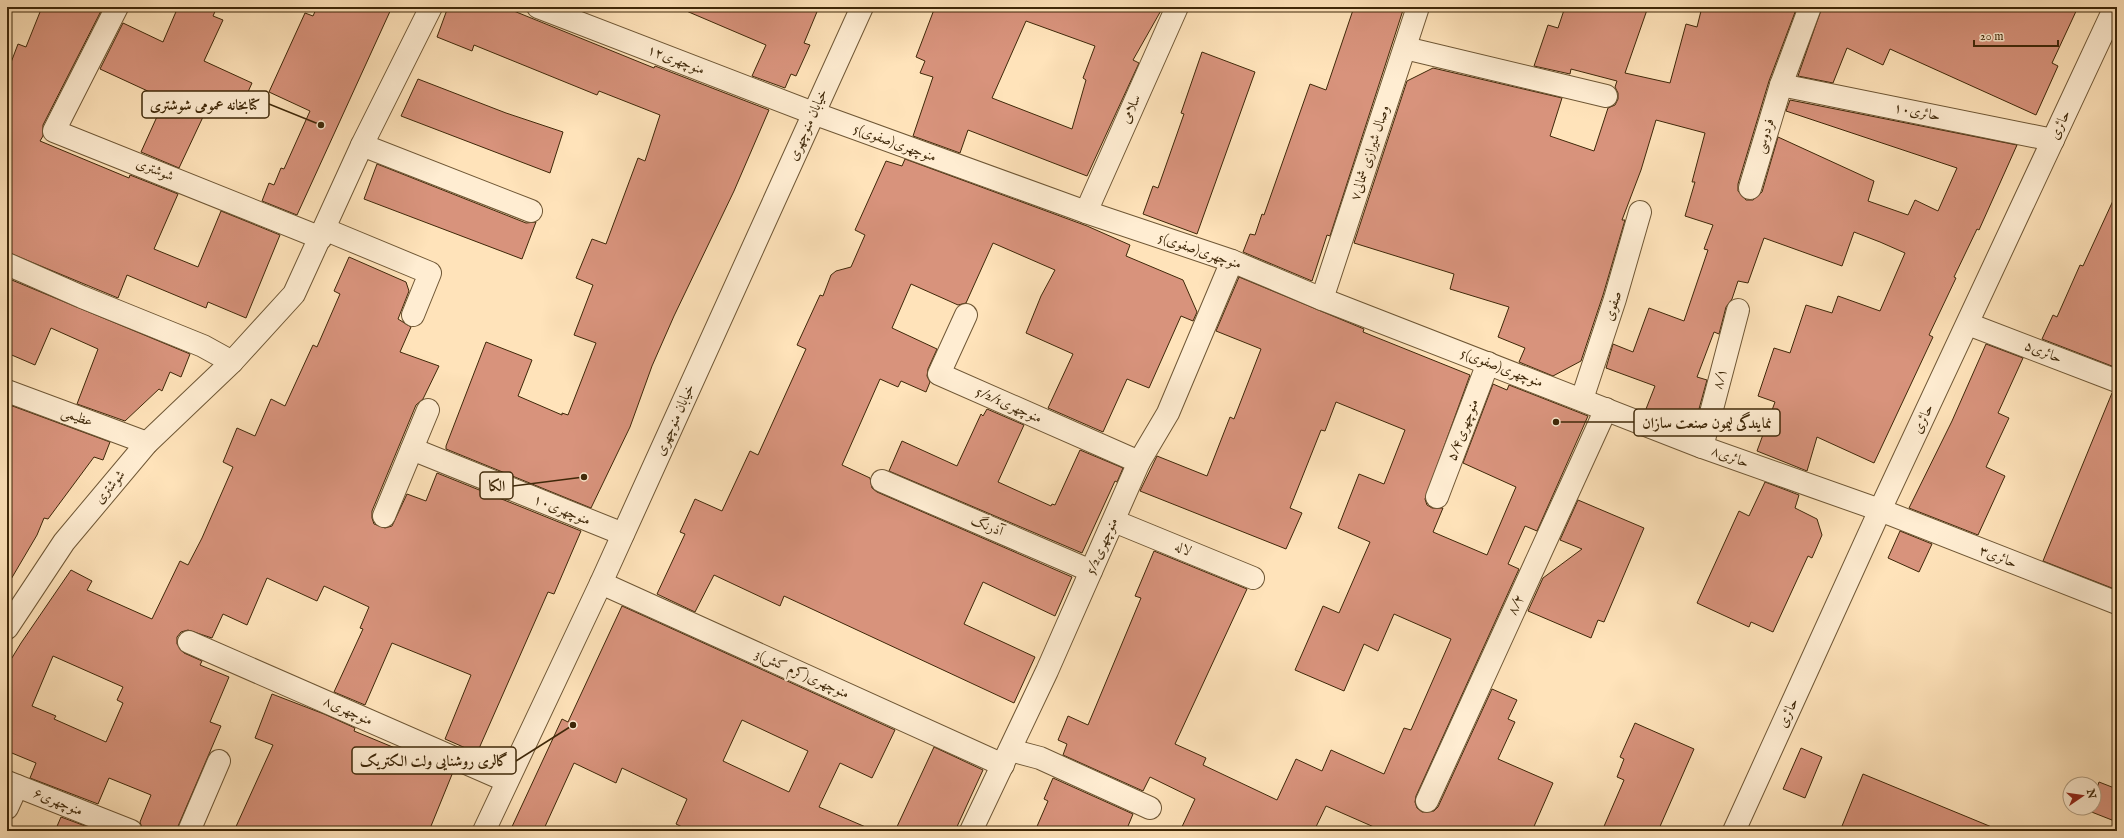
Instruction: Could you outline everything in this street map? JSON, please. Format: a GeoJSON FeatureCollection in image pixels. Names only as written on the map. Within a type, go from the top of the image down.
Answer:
{"type":"FeatureCollection","features":[{"type":"Feature","properties":{"kind":"street","name":"شوشتری"},"geometry":{"type":"LineString","coordinates":[[117,7],[54,131],[323,234]]}},
{"type":"Feature","properties":{"kind":"street","name":"شوشتری"},"geometry":{"type":"LineString","coordinates":[[7,628],[64,542],[147,443],[232,362],[294,294],[323,234],[362,145],[431,7]]}},
{"type":"Feature","properties":{"kind":"street","name":"منوچهری۱۲"},"geometry":{"type":"LineString","coordinates":[[538,7],[813,113]]}},
{"type":"Feature","properties":{"kind":"street","name":"خیابان منوچهری"},"geometry":{"type":"LineString","coordinates":[[484,831],[601,583],[862,7]]}},
{"type":"Feature","properties":{"kind":"street","name":"سلامی"},"geometry":{"type":"LineString","coordinates":[[1086,212],[1177,7]]}},
{"type":"Feature","properties":{"kind":"street","name":"وصال شیرازی شمالی۷"},"geometry":{"type":"LineString","coordinates":[[1322,299],[1418,7]]}},
{"type":"Feature","properties":{"kind":"street","name":"فردوسی"},"geometry":{"type":"LineString","coordinates":[[1750,188],[1781,85],[1810,7]]}},
{"type":"Feature","properties":{"kind":"street","name":"حائری"},"geometry":{"type":"LineString","coordinates":[[1734,831],[1880,510],[2115,7]]}},
{"type":"Feature","properties":{"kind":"street"},"geometry":{"type":"LineString","coordinates":[[1405,48],[1606,96]]}},
{"type":"Feature","properties":{"kind":"street","name":"حائری۱۰"},"geometry":{"type":"LineString","coordinates":[[1781,85],[2053,140]]}},
{"type":"Feature","properties":{"kind":"street","name":"5منوچهری(صفوی)"},"geometry":{"type":"LineString","coordinates":[[813,113],[1086,212],[1232,261],[1322,299],[1582,399]]}},
{"type":"Feature","properties":{"kind":"street"},"geometry":{"type":"LineString","coordinates":[[362,145],[531,211]]}},
{"type":"Feature","properties":{"kind":"street","name":"صفوی"},"geometry":{"type":"LineString","coordinates":[[1582,399],[1615,299],[1640,212]]}},
{"type":"Feature","properties":{"kind":"street"},"geometry":{"type":"LineString","coordinates":[[323,234],[430,273],[413,315]]}},
{"type":"Feature","properties":{"kind":"street","name":"5/2منوچهری"},"geometry":{"type":"LineString","coordinates":[[972,831],[1114,521],[1139,462],[1168,413],[1232,261]]}},
{"type":"Feature","properties":{"kind":"street"},"geometry":{"type":"LineString","coordinates":[[7,264],[82,297],[203,346],[232,362]]}},
{"type":"Feature","properties":{"kind":"street","name":"۸/۱"},"geometry":{"type":"LineString","coordinates":[[1702,447],[1738,310]]}},
{"type":"Feature","properties":{"kind":"street","name":"5/2/1منوچهری"},"geometry":{"type":"LineString","coordinates":[[966,315],[939,374],[1139,462]]}},
{"type":"Feature","properties":{"kind":"street","name":"حائری۵"},"geometry":{"type":"LineString","coordinates":[[1968,324],[2117,381]]}},
{"type":"Feature","properties":{"kind":"street","name":"منوچهری۵/۴"},"geometry":{"type":"LineString","coordinates":[[1438,497],[1488,363]]}},
{"type":"Feature","properties":{"kind":"street","name":"عظیمی"},"geometry":{"type":"LineString","coordinates":[[7,392],[147,443]]}},
{"type":"Feature","properties":{"kind":"street","name":"حائری۸"},"geometry":{"type":"LineString","coordinates":[[1582,399],[1702,447],[1880,510]]}},
{"type":"Feature","properties":{"kind":"street","name":"۸/۲"},"geometry":{"type":"LineString","coordinates":[[1427,801],[1606,409]]}},
{"type":"Feature","properties":{"kind":"street"},"geometry":{"type":"LineString","coordinates":[[384,516],[428,410]]}},
{"type":"Feature","properties":{"kind":"street","name":"منوچهری۱۰"},"geometry":{"type":"LineString","coordinates":[[412,449],[623,534]]}},
{"type":"Feature","properties":{"kind":"street","name":"آذرنگ"},"geometry":{"type":"LineString","coordinates":[[882,481],[1091,571]]}},
{"type":"Feature","properties":{"kind":"street","name":"حائری۳"},"geometry":{"type":"LineString","coordinates":[[1880,510],[2117,603]]}},
{"type":"Feature","properties":{"kind":"street","name":"لاله"},"geometry":{"type":"LineString","coordinates":[[1114,521],[1253,578]]}},
{"type":"Feature","properties":{"kind":"street","name":"3منوچهری(کرم کش)"},"geometry":{"type":"LineString","coordinates":[[601,583],[1006,758],[1040,758],[1150,808]]}},
{"type":"Feature","properties":{"kind":"street","name":"منوچهری۸"},"geometry":{"type":"LineString","coordinates":[[189,642],[507,781]]}},
{"type":"Feature","properties":{"kind":"street"},"geometry":{"type":"LineString","coordinates":[[189,831],[219,761]]}},
{"type":"Feature","properties":{"kind":"street"},"geometry":{"type":"LineString","coordinates":[[7,808],[12,784]]}},
{"type":"Feature","properties":{"kind":"street","name":"منوچهری۶"},"geometry":{"type":"LineString","coordinates":[[12,784],[131,831]]}},
{"type":"Feature","properties":{"kind":"building"},"geometry":{"type":"Polygon","coordinates":[[[42,7],[103,7],[43,125],[43,136],[40,141],[129,178],[130,175],[178,194],[154,249],[198,267],[221,211],[280,235],[246,318],[208,302],[206,308],[127,275],[118,298],[7,252],[7,73],[18,44],[26,47],[42,7]]]}},
{"type":"Feature","properties":{"kind":"building"},"geometry":{"type":"Polygon","coordinates":[[[178,7],[217,7],[213,16],[223,20],[204,61],[252,83],[243,103],[223,94],[218,105],[210,102],[179,168],[141,152],[165,99],[100,69],[123,23],[163,42],[178,7]]]}},
{"type":"Feature","properties":{"kind":"building"},"geometry":{"type":"Polygon","coordinates":[[[317,7],[392,7],[297,215],[262,201],[269,183],[274,185],[281,168],[284,169],[310,111],[269,92],[305,13],[313,16],[317,7]]]}},
{"type":"Feature","properties":{"kind":"building"},"geometry":{"type":"Polygon","coordinates":[[[448,7],[504,7],[654,68],[655,66],[769,110],[734,191],[674,316],[652,366],[630,427],[591,508],[446,449],[446,446],[486,342],[532,360],[518,396],[562,415],[562,413],[568,415],[596,343],[574,335],[593,285],[576,278],[592,239],[606,244],[638,158],[645,161],[660,115],[599,91],[597,95],[474,45],[472,51],[437,37],[448,7]]]}},
{"type":"Feature","properties":{"kind":"building"},"geometry":{"type":"Polygon","coordinates":[[[677,7],[819,7],[804,43],[810,45],[796,76],[791,74],[785,88],[752,76],[766,45],[677,7]]]}},
{"type":"Feature","properties":{"kind":"building"},"geometry":{"type":"Polygon","coordinates":[[[935,7],[1163,7],[1133,60],[1139,63],[1087,176],[968,130],[960,153],[913,136],[933,77],[920,73],[925,61],[916,57],[935,7]],[[1026,21],[992,98],[1072,129],[1086,80],[1083,78],[1095,46],[1026,21]]]}},
{"type":"Feature","properties":{"kind":"building"},"geometry":{"type":"Polygon","coordinates":[[[1354,7],[1404,7],[1330,236],[1327,235],[1312,281],[1243,252],[1250,234],[1255,235],[1262,214],[1264,215],[1310,84],[1326,90],[1354,7]]]}},
{"type":"Feature","properties":{"kind":"building"},"geometry":{"type":"Polygon","coordinates":[[[1565,7],[1648,7],[1625,73],[1670,83],[1686,24],[1697,27],[1702,7],[1797,7],[1769,81],[1738,184],[1738,191],[1746,200],[1753,200],[1762,192],[1778,137],[1874,181],[1868,201],[1908,215],[1915,200],[1938,211],[1957,168],[1786,111],[1790,100],[2017,145],[1979,230],[1977,229],[1954,277],[1956,278],[1929,335],[1933,337],[1874,463],[1817,437],[1807,471],[1757,451],[1775,402],[1758,396],[1774,348],[1790,353],[1806,305],[1832,313],[1838,296],[1880,311],[1905,253],[1854,232],[1842,266],[1764,238],[1748,283],[1738,281],[1732,299],[1726,307],[1719,334],[1714,332],[1697,377],[1707,380],[1694,427],[1646,409],[1655,386],[1606,368],[1613,344],[1633,352],[1649,308],[1684,321],[1708,250],[1704,249],[1713,225],[1685,216],[1695,182],[1692,182],[1705,133],[1656,120],[1641,170],[1622,220],[1625,220],[1603,295],[1581,361],[1553,376],[1519,362],[1525,348],[1498,337],[1509,307],[1450,289],[1454,274],[1354,243],[1407,81],[1433,68],[1562,98],[1550,136],[1594,151],[1608,108],[1615,105],[1618,99],[1618,93],[1615,87],[1617,81],[1571,69],[1570,74],[1534,66],[1548,25],[1558,28],[1565,7]]]}},
{"type":"Feature","properties":{"kind":"building"},"geometry":{"type":"Polygon","coordinates":[[[1822,7],[2078,7],[2052,63],[2058,66],[2036,115],[1890,49],[1883,65],[1847,48],[1833,83],[1798,76],[1822,7]]]}},
{"type":"Feature","properties":{"kind":"building"},"geometry":{"type":"Polygon","coordinates":[[[1202,52],[1255,72],[1197,234],[1143,214],[1153,186],[1158,188],[1184,114],[1181,113],[1202,52]]]}},
{"type":"Feature","properties":{"kind":"building"},"geometry":{"type":"Polygon","coordinates":[[[418,79],[506,113],[563,132],[550,173],[401,116],[418,79]]]}},
{"type":"Feature","properties":{"kind":"building"},"geometry":{"type":"Polygon","coordinates":[[[905,159],[1087,226],[1130,245],[1126,256],[1183,280],[1197,312],[1193,321],[1181,316],[1149,388],[1127,379],[1103,432],[1048,408],[1073,354],[1026,333],[1041,296],[1055,270],[993,243],[966,303],[958,305],[911,284],[892,328],[937,349],[928,369],[927,376],[930,382],[926,392],[901,381],[898,387],[880,379],[842,465],[870,478],[872,488],[877,492],[1072,577],[1055,616],[983,582],[964,624],[1035,657],[1014,703],[784,596],[780,606],[714,575],[695,612],[657,594],[685,534],[680,532],[695,499],[722,511],[750,451],[758,455],[806,349],[797,345],[820,295],[823,296],[831,275],[836,271],[851,267],[865,235],[855,230],[886,161],[902,166],[905,159]]]}},
{"type":"Feature","properties":{"kind":"building"},"geometry":{"type":"Polygon","coordinates":[[[377,164],[526,223],[536,222],[522,259],[364,199],[377,164]]]}},
{"type":"Feature","properties":{"kind":"building"},"geometry":{"type":"Polygon","coordinates":[[[2117,192],[2117,368],[2042,339],[2053,315],[2057,317],[2080,265],[2083,266],[2117,192]]]}},
{"type":"Feature","properties":{"kind":"building"},"geometry":{"type":"Polygon","coordinates":[[[349,257],[406,282],[409,291],[398,319],[411,327],[400,352],[439,366],[423,399],[416,405],[372,511],[374,524],[385,528],[392,526],[407,494],[426,501],[437,473],[581,531],[554,594],[548,592],[477,753],[445,739],[471,675],[392,643],[365,705],[334,692],[363,629],[360,628],[369,607],[324,586],[317,601],[267,578],[247,625],[223,614],[212,638],[188,630],[181,632],[177,637],[177,644],[184,653],[202,661],[200,665],[229,677],[210,722],[221,726],[176,831],[143,831],[140,822],[151,795],[109,778],[98,804],[30,778],[36,763],[7,751],[7,666],[21,643],[71,570],[92,581],[87,590],[152,619],[180,561],[188,565],[202,538],[233,467],[223,462],[237,428],[255,436],[271,399],[285,406],[313,345],[317,347],[340,294],[334,291],[349,257]],[[53,656],[32,706],[56,716],[54,719],[106,742],[123,703],[117,700],[123,687],[53,656]]]}},
{"type":"Feature","properties":{"kind":"building"},"geometry":{"type":"Polygon","coordinates":[[[1239,277],[1364,329],[1363,332],[1470,375],[1425,499],[1427,505],[1432,508],[1443,508],[1433,532],[1487,555],[1516,487],[1463,463],[1493,384],[1507,390],[1509,385],[1588,416],[1537,531],[1525,526],[1508,564],[1519,569],[1416,796],[1415,802],[1417,808],[1422,812],[1434,811],[1438,807],[1492,689],[1517,700],[1508,719],[1515,722],[1498,759],[1553,783],[1532,831],[1383,831],[1326,806],[1314,831],[1180,831],[1195,799],[1150,777],[1143,791],[1063,755],[1067,744],[1058,740],[1068,716],[1088,725],[1141,598],[1135,596],[1154,551],[1247,589],[1175,744],[1206,758],[1203,765],[1277,800],[1296,759],[1322,771],[1331,750],[1384,774],[1404,728],[1411,730],[1451,639],[1394,614],[1378,651],[1364,644],[1344,691],[1295,670],[1323,606],[1339,613],[1370,542],[1338,528],[1359,474],[1384,484],[1405,430],[1336,402],[1325,431],[1321,430],[1290,508],[1302,513],[1286,549],[1140,491],[1157,456],[1207,476],[1230,417],[1234,419],[1261,349],[1216,331],[1239,277]]]}},
{"type":"Feature","properties":{"kind":"building"},"geometry":{"type":"Polygon","coordinates":[[[7,278],[190,354],[181,377],[170,372],[162,391],[159,389],[125,421],[77,404],[98,349],[51,328],[35,365],[7,353],[7,278]]]}},
{"type":"Feature","properties":{"kind":"building"},"geometry":{"type":"Polygon","coordinates":[[[1986,344],[2023,358],[1998,413],[2009,418],[1986,467],[2005,476],[1978,535],[1909,508],[1952,421],[1986,344]]]}},
{"type":"Feature","properties":{"kind":"building"},"geometry":{"type":"Polygon","coordinates":[[[2112,393],[2117,393],[2117,590],[2043,561],[2112,393]]]}},
{"type":"Feature","properties":{"kind":"building"},"geometry":{"type":"Polygon","coordinates":[[[7,404],[110,442],[103,460],[94,457],[48,519],[44,518],[37,535],[7,586],[7,404]]]}},
{"type":"Feature","properties":{"kind":"building"},"geometry":{"type":"Polygon","coordinates":[[[987,409],[1024,425],[998,482],[1051,506],[1052,504],[1055,505],[1080,450],[1123,468],[1117,482],[1115,481],[1082,553],[889,471],[902,441],[957,466],[981,414],[983,416],[987,409]]]}},
{"type":"Feature","properties":{"kind":"building"},"geometry":{"type":"Polygon","coordinates":[[[1765,482],[1799,495],[1795,508],[1817,519],[1822,535],[1812,558],[1808,556],[1773,632],[1751,622],[1749,627],[1697,603],[1739,511],[1749,516],[1765,482]]]}},
{"type":"Feature","properties":{"kind":"building"},"geometry":{"type":"Polygon","coordinates":[[[1578,500],[1644,528],[1604,622],[1598,620],[1591,638],[1528,611],[1543,578],[1582,549],[1560,540],[1578,500]]]}},
{"type":"Feature","properties":{"kind":"building"},"geometry":{"type":"Polygon","coordinates":[[[1900,531],[1932,544],[1919,572],[1888,558],[1900,531]]]}},
{"type":"Feature","properties":{"kind":"building"},"geometry":{"type":"Polygon","coordinates":[[[622,606],[895,730],[872,778],[840,763],[819,807],[875,831],[690,831],[676,824],[687,799],[622,768],[616,783],[574,763],[543,831],[510,831],[562,719],[568,722],[622,606]],[[742,720],[723,761],[789,792],[808,751],[742,720]]]}},
{"type":"Feature","properties":{"kind":"building"},"geometry":{"type":"Polygon","coordinates":[[[272,694],[324,714],[355,728],[354,731],[453,772],[429,831],[234,831],[273,745],[255,738],[272,694]]]}},
{"type":"Feature","properties":{"kind":"building"},"geometry":{"type":"Polygon","coordinates":[[[1635,723],[1694,749],[1658,831],[1602,831],[1624,780],[1617,777],[1624,759],[1620,757],[1635,723]]]}},
{"type":"Feature","properties":{"kind":"building"},"geometry":{"type":"Polygon","coordinates":[[[934,747],[983,770],[955,831],[895,831],[934,747]]]}},
{"type":"Feature","properties":{"kind":"building"},"geometry":{"type":"Polygon","coordinates":[[[1801,748],[1822,757],[1805,798],[1783,789],[1801,748]]]}},
{"type":"Feature","properties":{"kind":"building"},"geometry":{"type":"Polygon","coordinates":[[[1863,774],[1999,830],[1999,831],[1840,831],[1863,774]]]}},
{"type":"Feature","properties":{"kind":"building"},"geometry":{"type":"Polygon","coordinates":[[[1053,778],[1133,814],[1126,831],[1035,831],[1048,801],[1044,799],[1053,778]]]}},
{"type":"Feature","properties":{"kind":"building"},"geometry":{"type":"Polygon","coordinates":[[[2102,783],[2117,789],[2117,822],[2102,816],[2102,783]]]}},
{"type":"Feature","properties":{"kind":"building"},"geometry":{"type":"Polygon","coordinates":[[[61,817],[88,827],[86,831],[55,831],[61,817]]]}},
{"type":"Feature","properties":{"kind":"place","name":"کتابخانه عمومی شوشتری"},"geometry":{"type":"Point","coordinates":[321,125]}},
{"type":"Feature","properties":{"kind":"place","name":"نمایندگی لیمون صنعت سازان"},"geometry":{"type":"Point","coordinates":[1556,422]}},
{"type":"Feature","properties":{"kind":"place","name":"الکا"},"geometry":{"type":"Point","coordinates":[584,477]}},
{"type":"Feature","properties":{"kind":"place","name":"گالری روشنایی ولت الکتریک"},"geometry":{"type":"Point","coordinates":[573,725]}}]}
